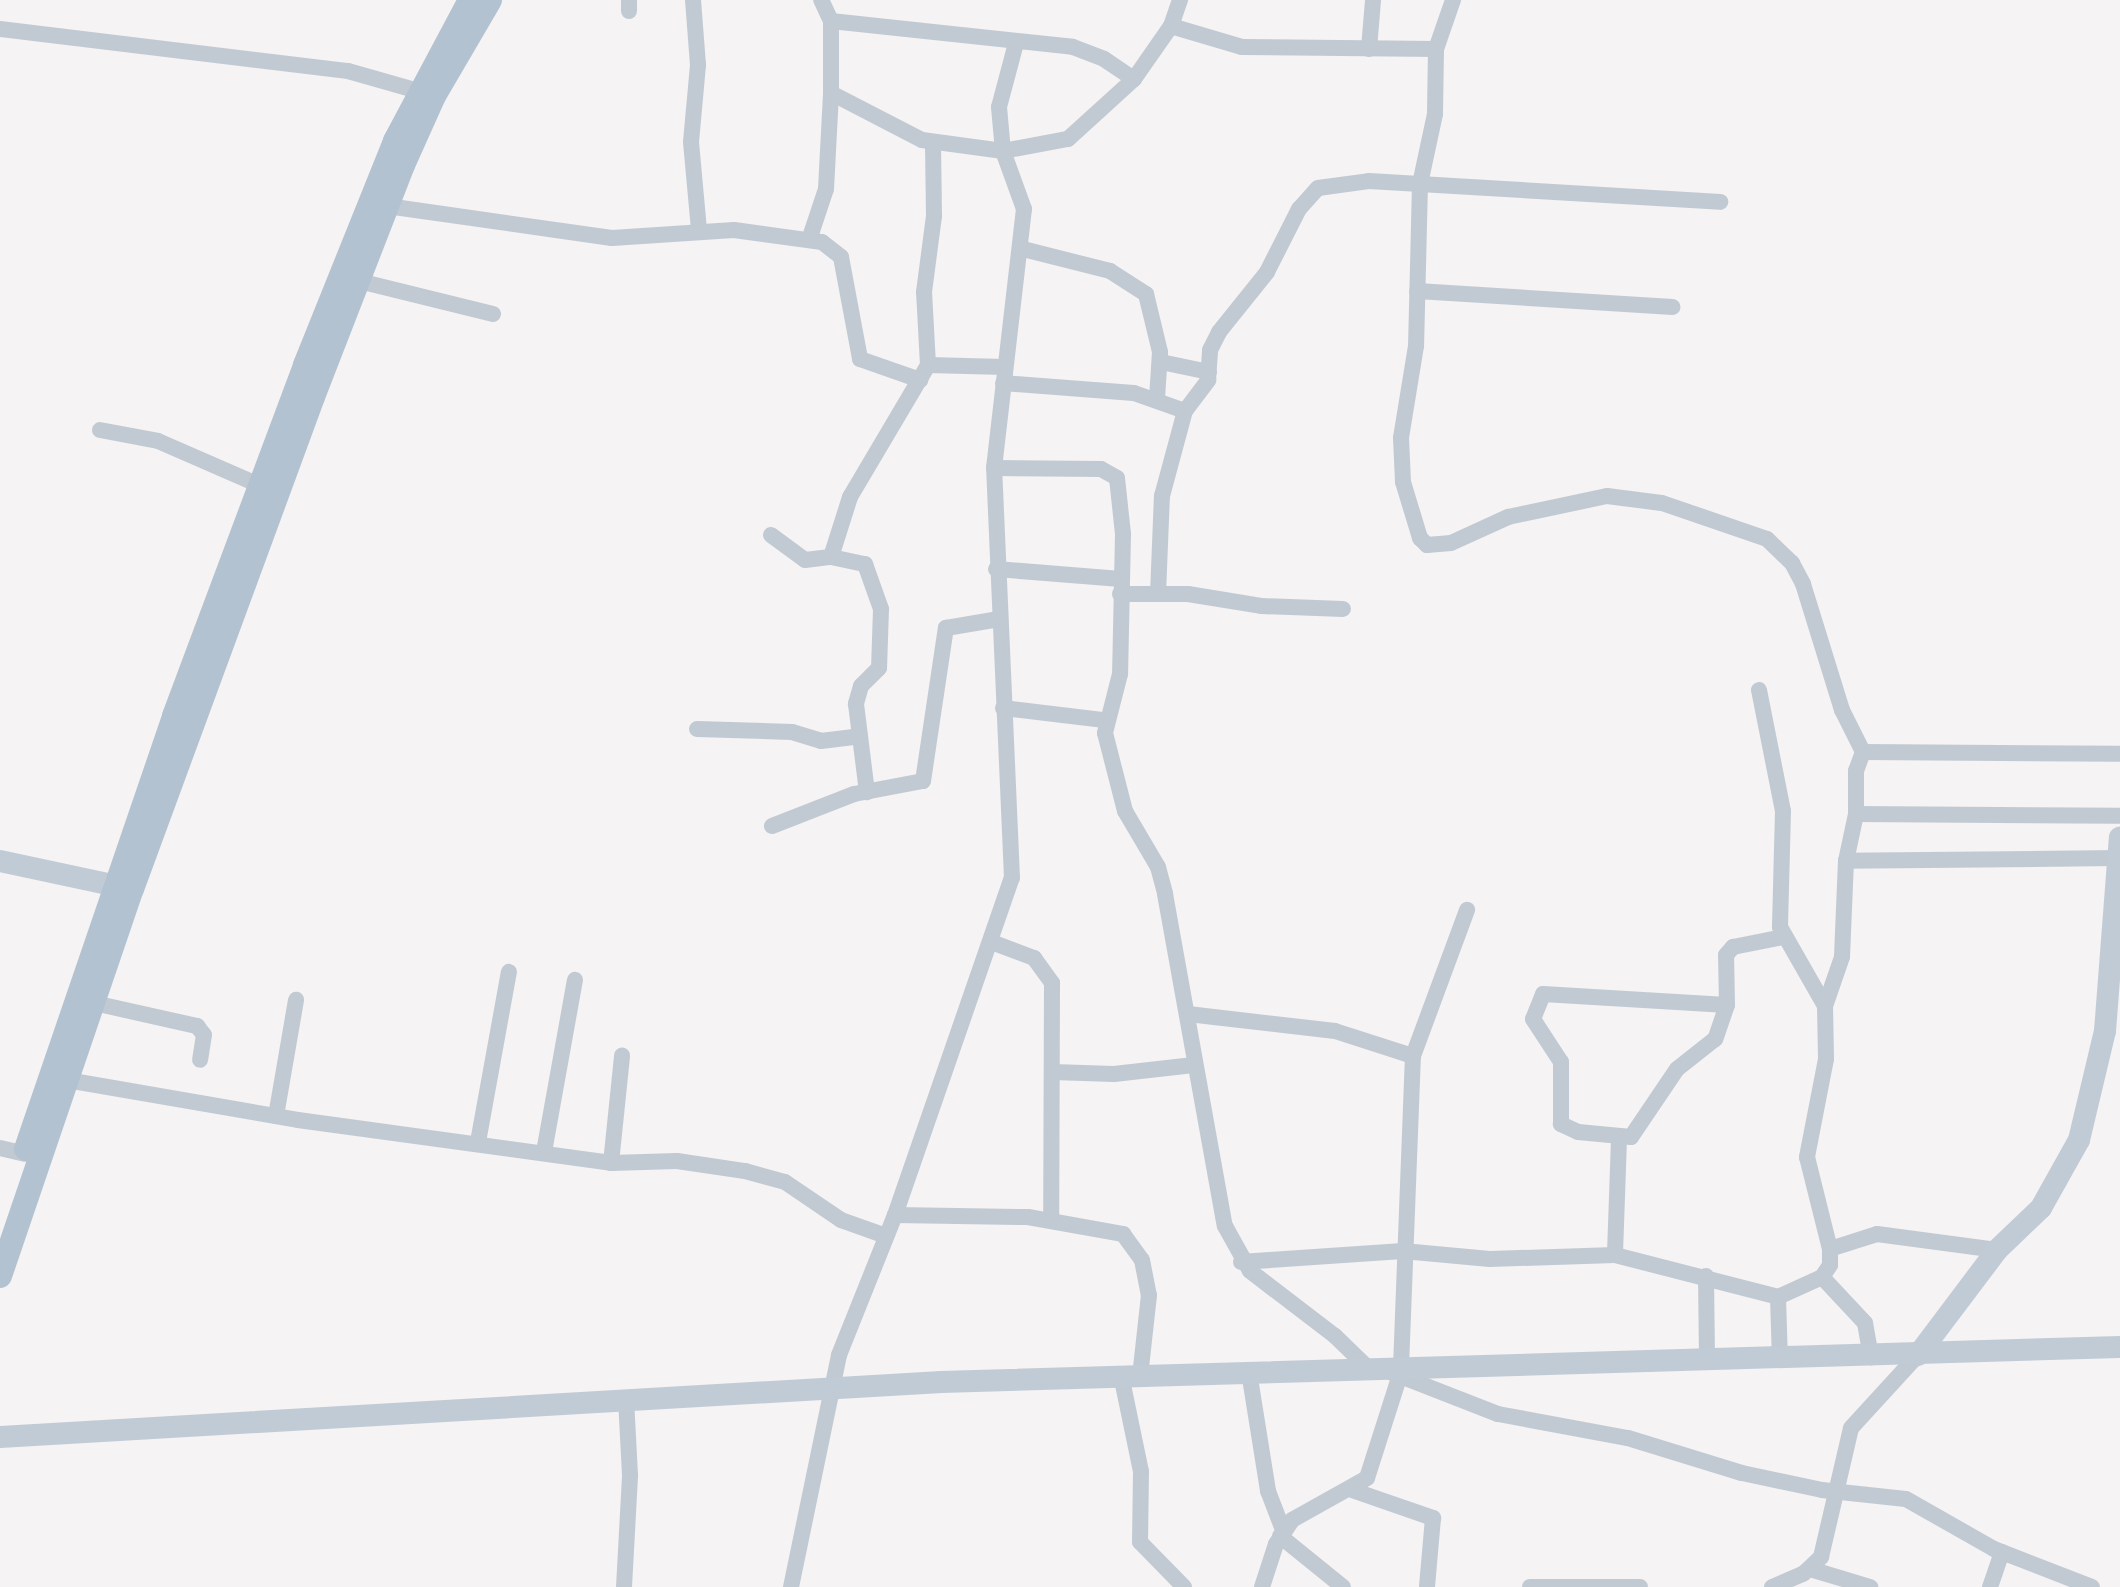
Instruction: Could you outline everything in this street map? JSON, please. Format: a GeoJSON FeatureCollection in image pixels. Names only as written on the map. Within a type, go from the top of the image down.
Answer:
{"type":"FeatureCollection","features":[{"type":"Feature","properties":{"kind":"main road"},"geometry":{"type":"LineString","coordinates":[[0,1276],[94,1003],[123,887],[259,485],[418,91],[470,0]]}},
{"type":"Feature","properties":{"kind":"main road"},"geometry":{"type":"LineString","coordinates":[[0,1227],[123,887],[387,206],[434,96],[490,0]]}},
{"type":"Feature","properties":{"kind":"street"},"geometry":{"type":"LineString","coordinates":[[693,0],[698,65],[691,142],[699,230]]}},
{"type":"Feature","properties":{"kind":"street"},"geometry":{"type":"LineString","coordinates":[[809,240],[826,189],[831,93],[831,21],[821,0]]}},
{"type":"Feature","properties":{"kind":"street"},"geometry":{"type":"LineString","coordinates":[[831,93],[933,143],[1003,151],[1068,139],[1134,79],[1171,26],[1180,0]]}},
{"type":"Feature","properties":{"kind":"street"},"geometry":{"type":"LineString","coordinates":[[1369,49],[1373,0]]}},
{"type":"Feature","properties":{"kind":"street"},"geometry":{"type":"LineString","coordinates":[[1241,1262],[1403,1251],[1490,1259],[1615,1255],[1778,1297],[1822,1277],[1830,1265],[1830,1249],[1807,1157],[1826,1059],[1825,1006],[1842,957],[1846,861],[1856,814],[1856,771],[1863,752],[1842,710],[1799,575],[1779,548],[1750,531],[1662,503],[1607,496],[1508,517],[1451,543],[1427,545],[1414,521],[1400,456],[1416,346],[1420,184],[1435,114],[1436,49],[1453,0]]}},
{"type":"Feature","properties":{"kind":"street"},"geometry":{"type":"LineString","coordinates":[[831,21],[1088,51],[1134,79]]}},
{"type":"Feature","properties":{"kind":"street"},"geometry":{"type":"LineString","coordinates":[[1171,26],[1242,47],[1436,49]]}},
{"type":"Feature","properties":{"kind":"street"},"geometry":{"type":"LineString","coordinates":[[0,29],[348,71],[418,91]]}},
{"type":"Feature","properties":{"kind":"street"},"geometry":{"type":"LineString","coordinates":[[791,1587],[830,1388],[994,943],[1012,878],[996,569],[994,468],[1023,249],[1024,209],[1003,151],[999,107],[1016,43]]}},
{"type":"Feature","properties":{"kind":"street"},"geometry":{"type":"LineString","coordinates":[[831,557],[850,497],[924,372],[924,292],[934,216],[933,143]]}},
{"type":"Feature","properties":{"kind":"street"},"geometry":{"type":"LineString","coordinates":[[1158,594],[1162,496],[1185,411],[1209,372],[1210,350],[1219,332],[1267,272],[1309,195],[1330,183],[1420,184],[1720,202]]}},
{"type":"Feature","properties":{"kind":"street"},"geometry":{"type":"LineString","coordinates":[[387,206],[612,238],[699,230],[809,240],[831,247],[841,257],[860,359],[924,372],[1004,375],[1157,398],[1185,411]]}},
{"type":"Feature","properties":{"kind":"street"},"geometry":{"type":"LineString","coordinates":[[1023,249],[1110,271],[1139,287],[1148,300],[1161,362],[1157,398]]}},
{"type":"Feature","properties":{"kind":"street"},"geometry":{"type":"LineString","coordinates":[[359,281],[493,314]]}},
{"type":"Feature","properties":{"kind":"street"},"geometry":{"type":"LineString","coordinates":[[1417,291],[1672,307]]}},
{"type":"Feature","properties":{"kind":"street"},"geometry":{"type":"LineString","coordinates":[[1161,362],[1209,372]]}},
{"type":"Feature","properties":{"kind":"street"},"geometry":{"type":"LineString","coordinates":[[100,430],[158,441],[259,485]]}},
{"type":"Feature","properties":{"kind":"street"},"geometry":{"type":"LineString","coordinates":[[994,468],[1110,471],[1120,494],[1120,674],[1104,720],[1125,811],[1158,867],[1188,1014],[1193,1065],[1225,1226],[1241,1262],[1388,1370],[1498,1414],[1628,1438],[1742,1473],[1836,1492],[1906,1499],[2002,1552],[2092,1587]]}},
{"type":"Feature","properties":{"kind":"street"},"geometry":{"type":"LineString","coordinates":[[771,535],[805,560],[831,557],[865,564],[881,609],[879,668],[857,693],[867,792]]}},
{"type":"Feature","properties":{"kind":"street"},"geometry":{"type":"LineString","coordinates":[[996,569],[1261,606],[1343,609]]}},
{"type":"Feature","properties":{"kind":"street"},"geometry":{"type":"LineString","coordinates":[[772,826],[867,792],[923,781],[946,628],[999,619]]}},
{"type":"Feature","properties":{"kind":"street"},"geometry":{"type":"LineString","coordinates":[[1759,690],[1783,811],[1785,850],[1777,893],[1783,937],[1825,1006]]}},
{"type":"Feature","properties":{"kind":"street"},"geometry":{"type":"LineString","coordinates":[[1003,708],[1104,720]]}},
{"type":"Feature","properties":{"kind":"street"},"geometry":{"type":"LineString","coordinates":[[697,729],[792,732],[821,741],[860,736]]}},
{"type":"Feature","properties":{"kind":"street"},"geometry":{"type":"LineString","coordinates":[[1863,752],[2120,754]]}},
{"type":"Feature","properties":{"kind":"street"},"geometry":{"type":"LineString","coordinates":[[1856,814],[2120,816]]}},
{"type":"Feature","properties":{"kind":"street"},"geometry":{"type":"LineString","coordinates":[[1772,1587],[1810,1569],[1826,1546],[1851,1428],[1918,1355],[1997,1250],[2041,1208],[2075,1149],[2113,1032],[2119,848],[1846,861]]}},
{"type":"Feature","properties":{"kind":"street"},"geometry":{"type":"LineString","coordinates":[[0,861],[123,887]]}},
{"type":"Feature","properties":{"kind":"street"},"geometry":{"type":"LineString","coordinates":[[1262,1587],[1282,1533],[1303,1513],[1352,1490],[1373,1467],[1403,1251],[1413,1056],[1467,910]]}},
{"type":"Feature","properties":{"kind":"street"},"geometry":{"type":"LineString","coordinates":[[1727,1005],[1543,994],[1533,1019],[1561,1062],[1561,1124],[1619,1139],[1640,1129],[1677,1069],[1715,1039],[1727,1005],[1726,955],[1733,947],[1783,937]]}},
{"type":"Feature","properties":{"kind":"street"},"geometry":{"type":"LineString","coordinates":[[994,943],[1028,954],[1050,975],[1053,1072],[1051,1220]]}},
{"type":"Feature","properties":{"kind":"street"},"geometry":{"type":"LineString","coordinates":[[478,1142],[509,972]]}},
{"type":"Feature","properties":{"kind":"street"},"geometry":{"type":"LineString","coordinates":[[544,1152],[575,980]]}},
{"type":"Feature","properties":{"kind":"street"},"geometry":{"type":"LineString","coordinates":[[276,1116],[296,1000]]}},
{"type":"Feature","properties":{"kind":"street"},"geometry":{"type":"LineString","coordinates":[[94,1003],[197,1026],[204,1035],[200,1060]]}},
{"type":"Feature","properties":{"kind":"street"},"geometry":{"type":"LineString","coordinates":[[1188,1014],[1335,1031],[1413,1056]]}},
{"type":"Feature","properties":{"kind":"street"},"geometry":{"type":"LineString","coordinates":[[611,1163],[622,1056]]}},
{"type":"Feature","properties":{"kind":"street"},"geometry":{"type":"LineString","coordinates":[[1053,1072],[1131,1073],[1193,1065]]}},
{"type":"Feature","properties":{"kind":"street"},"geometry":{"type":"LineString","coordinates":[[67,1080],[276,1116],[611,1163],[685,1162],[765,1176],[800,1191],[841,1220],[886,1236]]}},
{"type":"Feature","properties":{"kind":"street"},"geometry":{"type":"LineString","coordinates":[[1615,1255],[1619,1139]]}},
{"type":"Feature","properties":{"kind":"street"},"geometry":{"type":"LineString","coordinates":[[0,1148],[25,1154]]}},
{"type":"Feature","properties":{"kind":"street"},"geometry":{"type":"LineString","coordinates":[[895,1215],[1051,1220],[1110,1229],[1136,1247],[1146,1277],[1150,1320],[1130,1376],[1141,1472],[1140,1542],[1184,1587]]}},
{"type":"Feature","properties":{"kind":"street"},"geometry":{"type":"LineString","coordinates":[[1830,1249],[1877,1234],[1997,1250]]}},
{"type":"Feature","properties":{"kind":"street"},"geometry":{"type":"LineString","coordinates":[[1706,1276],[1707,1361]]}},
{"type":"Feature","properties":{"kind":"street"},"geometry":{"type":"LineString","coordinates":[[1822,1277],[1865,1323],[1871,1357]]}},
{"type":"Feature","properties":{"kind":"street"},"geometry":{"type":"LineString","coordinates":[[1778,1297],[1780,1359]]}},
{"type":"Feature","properties":{"kind":"street"},"geometry":{"type":"LineString","coordinates":[[0,1437],[830,1388],[1249,1372],[1871,1357],[2120,1347]]}},
{"type":"Feature","properties":{"kind":"street"},"geometry":{"type":"LineString","coordinates":[[1249,1372],[1268,1491],[1282,1533],[1343,1587]]}},
{"type":"Feature","properties":{"kind":"street"},"geometry":{"type":"LineString","coordinates":[[624,1587],[630,1475],[626,1399]]}},
{"type":"Feature","properties":{"kind":"street"},"geometry":{"type":"LineString","coordinates":[[1352,1490],[1433,1518],[1427,1587]]}},
{"type":"Feature","properties":{"kind":"street"},"geometry":{"type":"LineString","coordinates":[[1990,1587],[2002,1552]]}},
{"type":"Feature","properties":{"kind":"street"},"geometry":{"type":"LineString","coordinates":[[1810,1569],[1843,1582],[1870,1587]]}},
{"type":"Feature","properties":{"kind":"street"},"geometry":{"type":"LineString","coordinates":[[1530,1587],[1640,1587]]}}]}
